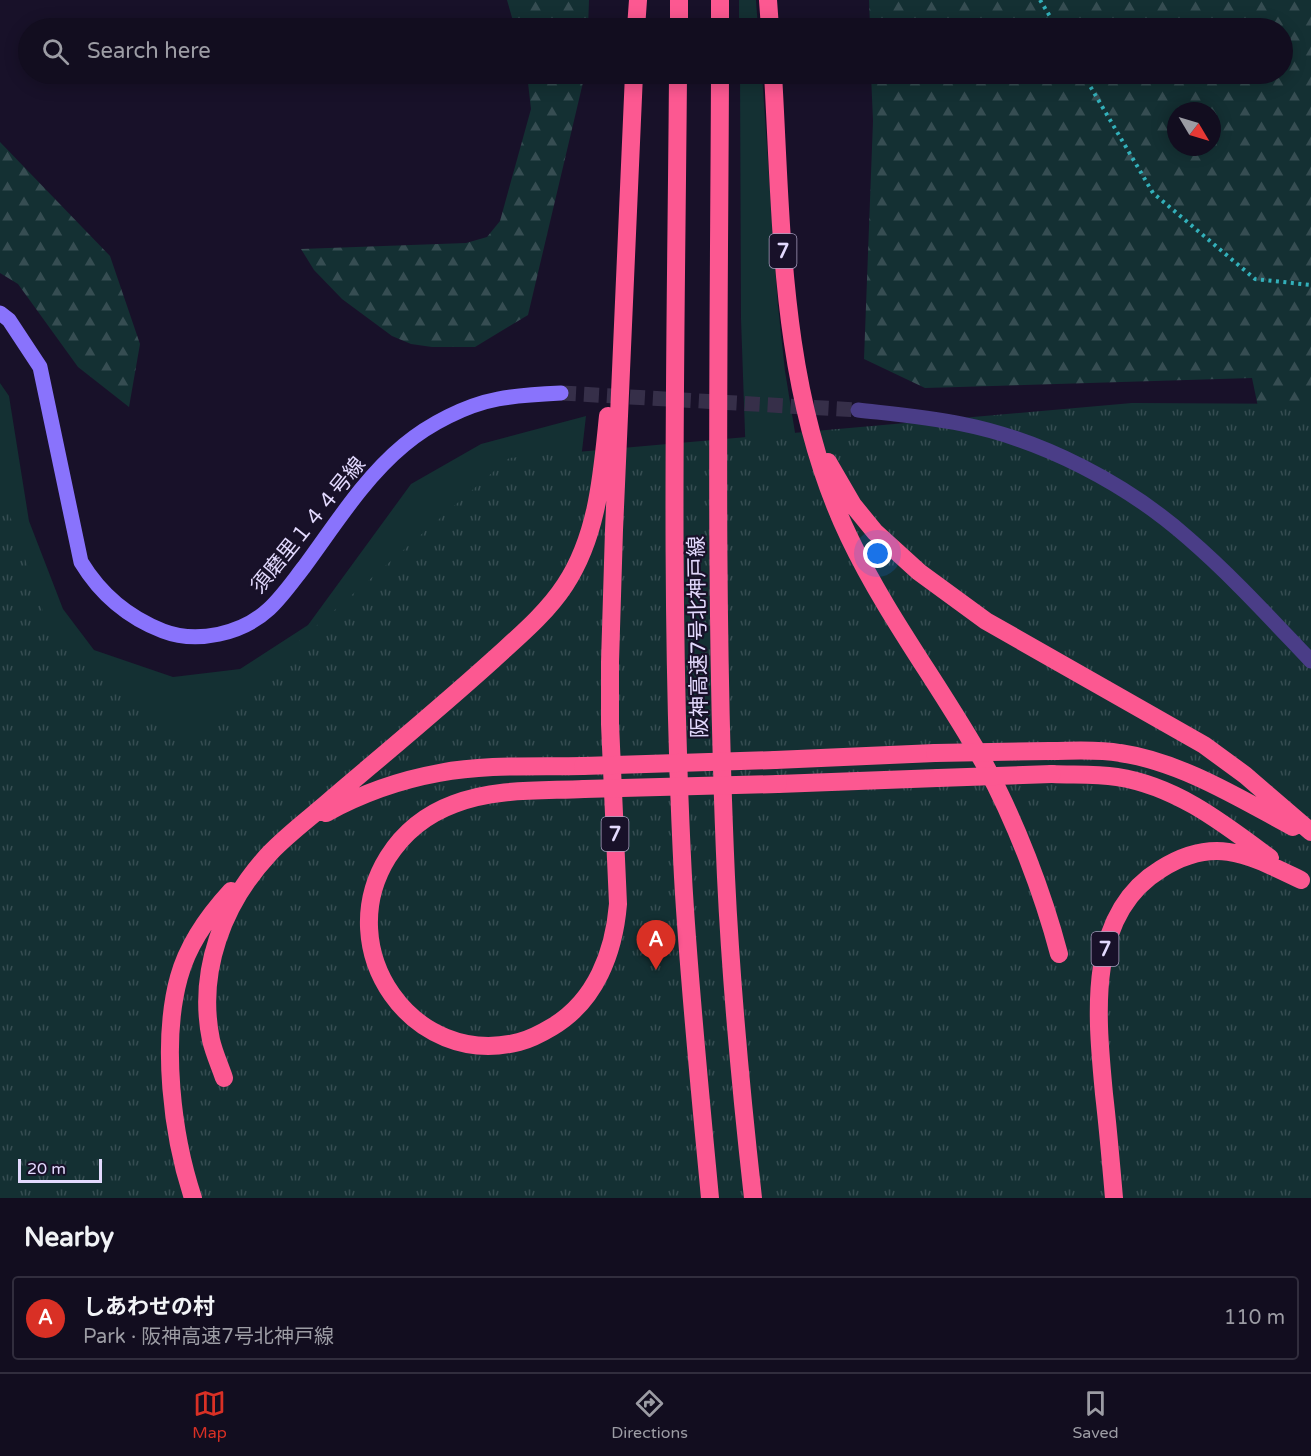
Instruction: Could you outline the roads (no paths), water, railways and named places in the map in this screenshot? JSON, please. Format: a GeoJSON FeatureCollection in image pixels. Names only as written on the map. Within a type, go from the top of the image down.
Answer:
{"type":"FeatureCollection","features":[{"type":"Feature","properties":{"kind":"highway"},"geometry":{"type":"LineString","coordinates":[[637,18],[638,0]]}},
{"type":"Feature","properties":{"kind":"highway"},"geometry":{"type":"LineString","coordinates":[[679,0],[679,18]]}},
{"type":"Feature","properties":{"kind":"highway"},"geometry":{"type":"LineString","coordinates":[[720,0],[720,18]]}},
{"type":"Feature","properties":{"kind":"highway"},"geometry":{"type":"LineString","coordinates":[[768,0],[769,18]]}},
{"type":"Feature","properties":{"kind":"highway","name":"7"},"geometry":{"type":"LineString","coordinates":[[634,84],[610,662],[610,724],[618,904],[616,928],[602,971],[576,1009],[559,1023],[520,1042],[475,1044],[452,1039],[430,1029],[395,999],[383,982],[374,961],[369,933],[369,909],[374,887],[389,855],[411,829],[430,815],[468,799],[503,793],[584,789],[778,784],[1052,774],[1116,777],[1158,787],[1178,796],[1215,818],[1306,884]]}},
{"type":"Feature","properties":{"kind":"highway","name":"阪神高速7号北神戸線"},"geometry":{"type":"LineString","coordinates":[[678,84],[675,476],[679,745],[684,888],[692,1006],[710,1198]]}},
{"type":"Feature","properties":{"kind":"highway","name":"阪神高速7号北神戸線"},"geometry":{"type":"LineString","coordinates":[[720,84],[719,551],[722,756],[726,879],[734,1003],[753,1198]]}},
{"type":"Feature","properties":{"kind":"highway","name":"7"},"geometry":{"type":"LineString","coordinates":[[774,84],[790,331],[802,400],[810,426],[823,455],[853,505],[875,532],[919,572],[995,626],[1204,745],[1245,775],[1311,834]]}},
{"type":"Feature","properties":{"kind":"highway","name":"7"},"geometry":{"type":"LineString","coordinates":[[193,1198],[180,1150],[174,1110],[170,1054],[171,1027],[178,984],[186,956],[197,935],[211,916],[248,874],[453,696],[529,626],[565,585],[584,547],[598,504],[626,245]]}},
{"type":"Feature","properties":{"kind":"highway"},"geometry":{"type":"LineString","coordinates":[[810,426],[833,501],[857,553],[885,606],[966,733],[998,793],[1039,890],[1059,954]]}},
{"type":"Feature","properties":{"kind":"highway","name":"7"},"geometry":{"type":"LineString","coordinates":[[224,1078],[208,1019],[207,987],[218,936],[237,898],[271,852],[317,819],[364,795],[441,772],[935,753],[1050,751],[1120,753],[1169,766],[1311,834]]}},
{"type":"Feature","properties":{"kind":"highway","name":"7"},"geometry":{"type":"LineString","coordinates":[[1114,1198],[1102,1068],[1099,1003],[1101,972],[1106,947],[1113,924],[1124,903],[1153,873],[1171,862],[1192,853],[1213,850],[1232,851],[1251,857],[1306,884]]}},
{"type":"Feature","properties":{"kind":"street","name":"須磨里１４４号線"},"geometry":{"type":"LineString","coordinates":[[0,314],[9,320],[40,367],[81,562],[110,600],[150,626],[170,633],[193,636],[219,634],[243,626],[268,610],[287,589],[379,468],[405,444],[431,426],[463,411],[495,400],[561,393]]}},
{"type":"Feature","properties":{"kind":"street"},"geometry":{"type":"LineString","coordinates":[[858,410],[909,415],[964,425],[1044,450],[1109,480],[1188,537],[1311,661]]}},
{"type":"Feature","properties":{"kind":"tunnel"},"geometry":{"type":"LineString","coordinates":[[561,393],[858,410]]}},
{"type":"Feature","properties":{"kind":"place","name":"しあわせの村"},"geometry":{"type":"Point","coordinates":[656,970]}}]}
